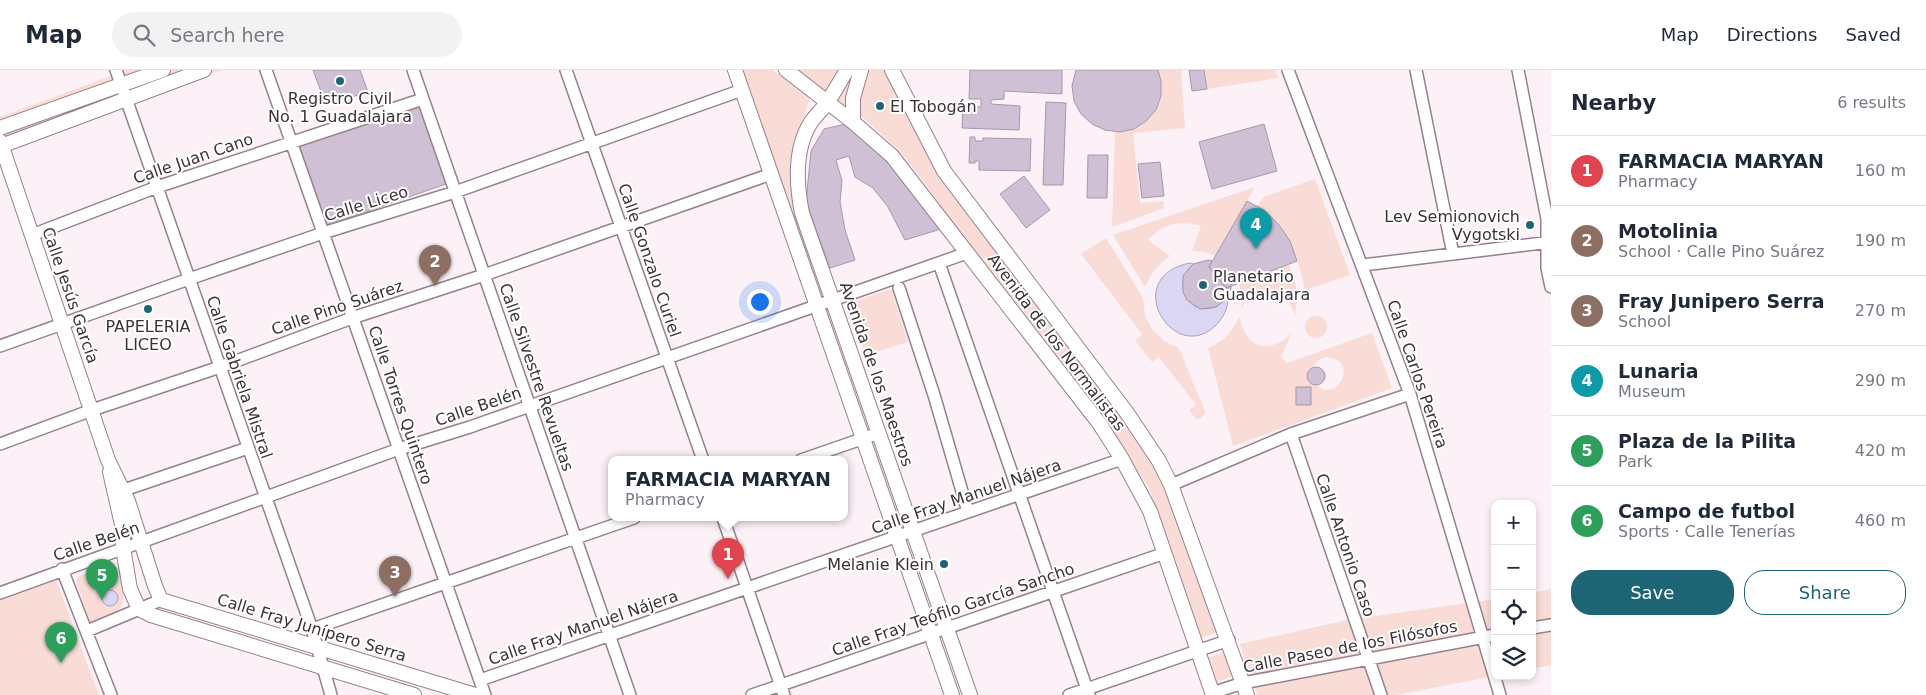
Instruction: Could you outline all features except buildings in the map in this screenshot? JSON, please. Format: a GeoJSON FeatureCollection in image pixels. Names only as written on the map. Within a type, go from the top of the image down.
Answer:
{"type":"FeatureCollection","features":[{"type":"Feature","properties":{"kind":"street","name":"Calle Gabriela Mistral"},"geometry":{"type":"LineString","coordinates":[[116,70],[318,646],[331,695]]}},
{"type":"Feature","properties":{"kind":"street"},"geometry":{"type":"LineString","coordinates":[[0,128],[163,70]]}},
{"type":"Feature","properties":{"kind":"street"},"geometry":{"type":"LineString","coordinates":[[0,144],[126,100],[204,70]]}},
{"type":"Feature","properties":{"kind":"street","name":"Calle Torres Quintero"},"geometry":{"type":"LineString","coordinates":[[266,70],[485,695]]}},
{"type":"Feature","properties":{"kind":"street","name":"Calle Silvestre Revueltas"},"geometry":{"type":"LineString","coordinates":[[413,70],[630,695]]}},
{"type":"Feature","properties":{"kind":"street","name":"Calle Gonzalo Curiel"},"geometry":{"type":"LineString","coordinates":[[566,70],[702,456]]}},
{"type":"Feature","properties":{"kind":"street","name":"Avenida de los Maestros"},"geometry":{"type":"LineString","coordinates":[[735,70],[952,695]]}},
{"type":"Feature","properties":{"kind":"street","name":"Avenida de los Normalistas"},"geometry":{"type":"LineString","coordinates":[[786,70],[853,122],[892,156],[1099,423],[1122,459],[1150,511],[1213,694]]}},
{"type":"Feature","properties":{"kind":"street","name":"Avenida de los Maestros"},"geometry":{"type":"LineString","coordinates":[[847,70],[828,102],[811,122],[800,149],[797,181],[802,213],[970,695]]}},
{"type":"Feature","properties":{"kind":"street"},"geometry":{"type":"LineString","coordinates":[[853,122],[853,98],[860,70]]}},
{"type":"Feature","properties":{"kind":"street","name":"Calle Carlos Pereira"},"geometry":{"type":"LineString","coordinates":[[1288,70],[1410,394],[1489,636],[1500,695]]}},
{"type":"Feature","properties":{"kind":"street"},"geometry":{"type":"LineString","coordinates":[[1416,70],[1453,254]]}},
{"type":"Feature","properties":{"kind":"street"},"geometry":{"type":"LineString","coordinates":[[1518,70],[1547,219],[1549,243],[1547,268],[1551,287]]}},
{"type":"Feature","properties":{"kind":"street","name":"Avenida de los Normalistas"},"geometry":{"type":"LineString","coordinates":[[892,72],[944,171],[1127,414],[1159,461],[1171,484],[1245,689]]}},
{"type":"Feature","properties":{"kind":"street","name":"Calle Liceo"},"geometry":{"type":"LineString","coordinates":[[0,346],[323,233],[455,192],[742,90]]}},
{"type":"Feature","properties":{"kind":"street","name":"Calle Juan Cano"},"geometry":{"type":"LineString","coordinates":[[32,235],[157,187],[290,141],[423,99]]}},
{"type":"Feature","properties":{"kind":"street","name":"Calle Jesús García"},"geometry":{"type":"LineString","coordinates":[[0,144],[119,492],[161,600]]}},
{"type":"Feature","properties":{"kind":"street","name":"Calle Pino Suárez"},"geometry":{"type":"LineString","coordinates":[[0,444],[92,410],[220,367],[352,318],[484,275],[771,174]]}},
{"type":"Feature","properties":{"kind":"street"},"geometry":{"type":"LineString","coordinates":[[1363,265],[1549,243]]}},
{"type":"Feature","properties":{"kind":"street","name":"Calle Belén"},"geometry":{"type":"LineString","coordinates":[[0,593],[265,496],[530,406],[968,253]]}},
{"type":"Feature","properties":{"kind":"street"},"geometry":{"type":"LineString","coordinates":[[939,263],[1088,692]]}},
{"type":"Feature","properties":{"kind":"street"},"geometry":{"type":"LineString","coordinates":[[898,288],[934,395],[968,512]]}},
{"type":"Feature","properties":{"kind":"street"},"geometry":{"type":"LineString","coordinates":[[1171,484],[1291,434],[1410,394]]}},
{"type":"Feature","properties":{"kind":"street"},"geometry":{"type":"LineString","coordinates":[[813,456],[879,434]]}},
{"type":"Feature","properties":{"kind":"street","name":"Calle Antonio Caso"},"geometry":{"type":"LineString","coordinates":[[1291,434],[1381,695]]}},
{"type":"Feature","properties":{"kind":"street"},"geometry":{"type":"LineString","coordinates":[[119,492],[248,448]]}},
{"type":"Feature","properties":{"kind":"street","name":"Calle Fray Manuel Nájera"},"geometry":{"type":"LineString","coordinates":[[480,680],[1122,459]]}},
{"type":"Feature","properties":{"kind":"street","name":"Calle Jesús García"},"geometry":{"type":"LineString","coordinates":[[119,492],[123,548],[130,589],[139,609]]}},
{"type":"Feature","properties":{"kind":"street"},"geometry":{"type":"LineString","coordinates":[[312,629],[625,521]]}},
{"type":"Feature","properties":{"kind":"street"},"geometry":{"type":"LineString","coordinates":[[724,521],[782,690]]}},
{"type":"Feature","properties":{"kind":"street","name":"Calle Fray Teófilo García Sancho"},"geometry":{"type":"LineString","coordinates":[[752,695],[782,690],[946,628],[1165,553]]}},
{"type":"Feature","properties":{"kind":"street"},"geometry":{"type":"LineString","coordinates":[[62,569],[111,695]]}},
{"type":"Feature","properties":{"kind":"street"},"geometry":{"type":"LineString","coordinates":[[87,631],[161,600]]}},
{"type":"Feature","properties":{"kind":"street","name":"Calle Fray Junípero Serra"},"geometry":{"type":"LineString","coordinates":[[161,600],[476,695]]}},
{"type":"Feature","properties":{"kind":"street"},"geometry":{"type":"LineString","coordinates":[[139,609],[151,615],[414,695]]}},
{"type":"Feature","properties":{"kind":"street"},"geometry":{"type":"LineString","coordinates":[[1536,627],[1551,625]]}},
{"type":"Feature","properties":{"kind":"street","name":"Calle Paseo de los Filósofos"},"geometry":{"type":"LineString","coordinates":[[1213,694],[1245,689],[1368,659],[1489,636]]}},
{"type":"Feature","properties":{"kind":"street"},"geometry":{"type":"LineString","coordinates":[[1069,695],[1088,692],[1228,640]]}},
{"type":"Feature","properties":{"kind":"shaded area"},"geometry":{"type":"Polygon","coordinates":[[[127,70],[222,70],[0,153],[0,117],[127,70]]]}},
{"type":"Feature","properties":{"kind":"shaded area"},"geometry":{"type":"Polygon","coordinates":[[[743,70],[773,70],[810,99],[798,132],[793,161],[824,294],[819,295],[743,70]]]}},
{"type":"Feature","properties":{"kind":"shaded area"},"geometry":{"type":"Polygon","coordinates":[[[799,70],[843,70],[829,94],[799,70]]]}},
{"type":"Feature","properties":{"kind":"shaded area"},"geometry":{"type":"Polygon","coordinates":[[[865,70],[885,70],[938,173],[1123,415],[1165,482],[1220,631],[1201,638],[1149,488],[1103,417],[956,227],[915,170],[896,148],[857,112],[865,70]]]}},
{"type":"Feature","properties":{"kind":"shaded area"},"geometry":{"type":"Polygon","coordinates":[[[1158,70],[1181,70],[1185,128],[1133,133],[1140,203],[1163,201],[1164,208],[1112,227],[1115,131],[1161,96],[1161,81],[1158,70]]]}},
{"type":"Feature","properties":{"kind":"shaded area"},"geometry":{"type":"Polygon","coordinates":[[[1204,70],[1275,70],[1278,78],[1207,89],[1204,70]]]}},
{"type":"Feature","properties":{"kind":"shaded area"},"geometry":{"type":"Polygon","coordinates":[[[849,74],[854,77],[849,110],[836,99],[849,74]]]}},
{"type":"Feature","properties":{"kind":"shaded area"},"geometry":{"type":"Polygon","coordinates":[[[1315,179],[1350,275],[1305,290],[1295,254],[1284,232],[1277,222],[1257,207],[1263,197],[1315,179]]]}},
{"type":"Feature","properties":{"kind":"shaded area"},"geometry":{"type":"Polygon","coordinates":[[[1255,187],[1215,256],[1204,252],[1192,251],[1201,226],[1186,223],[1172,225],[1159,230],[1153,235],[1148,240],[1170,256],[1155,270],[1145,287],[1113,235],[1255,187]]]}},
{"type":"Feature","properties":{"kind":"shaded area"},"geometry":{"type":"Polygon","coordinates":[[[1106,238],[1143,298],[1145,315],[1152,329],[1164,341],[1179,348],[1206,414],[1197,420],[1189,410],[1196,405],[1159,357],[1152,362],[1135,341],[1142,334],[1081,254],[1106,238]]]}},
{"type":"Feature","properties":{"kind":"shaded area"},"geometry":{"type":"Polygon","coordinates":[[[1190,263],[1193,264],[1185,274],[1183,285],[1184,294],[1190,302],[1198,307],[1207,309],[1218,306],[1228,297],[1226,310],[1220,321],[1214,327],[1198,335],[1183,335],[1169,327],[1160,314],[1156,299],[1158,284],[1169,271],[1190,263]]]}},
{"type":"Feature","properties":{"kind":"shaded area"},"geometry":{"type":"Polygon","coordinates":[[[1289,264],[1298,293],[1295,316],[1289,302],[1284,297],[1278,293],[1265,290],[1258,292],[1241,309],[1242,297],[1239,283],[1289,264]]]}},
{"type":"Feature","properties":{"kind":"shaded area"},"geometry":{"type":"Polygon","coordinates":[[[891,289],[908,342],[866,355],[849,303],[891,289]]]}},
{"type":"Feature","properties":{"kind":"shaded area"},"geometry":{"type":"Polygon","coordinates":[[[1316,316],[1326,323],[1327,327],[1320,337],[1316,338],[1306,331],[1305,327],[1312,317],[1316,316]]]}},
{"type":"Feature","properties":{"kind":"shaded area"},"geometry":{"type":"Polygon","coordinates":[[[1239,317],[1247,336],[1258,345],[1270,346],[1276,344],[1292,332],[1281,357],[1287,363],[1372,333],[1392,388],[1233,446],[1208,348],[1226,336],[1239,317]],[[1326,357],[1318,361],[1313,367],[1313,379],[1322,389],[1330,389],[1337,386],[1342,380],[1343,366],[1337,360],[1326,357]]]}},
{"type":"Feature","properties":{"kind":"shaded area"},"geometry":{"type":"Polygon","coordinates":[[[103,566],[115,571],[118,575],[123,597],[121,607],[116,613],[94,623],[90,622],[76,581],[79,576],[103,566]]]}},
{"type":"Feature","properties":{"kind":"shaded area"},"geometry":{"type":"Polygon","coordinates":[[[55,577],[99,695],[0,695],[0,598],[55,577]]]}},
{"type":"Feature","properties":{"kind":"shaded area"},"geometry":{"type":"Polygon","coordinates":[[[1551,589],[1551,665],[1536,668],[1536,635],[1536,592],[1551,589]]]}},
{"type":"Feature","properties":{"kind":"shaded area"},"geometry":{"type":"Polygon","coordinates":[[[110,590],[118,598],[110,606],[102,598],[110,590]]]}},
{"type":"Feature","properties":{"kind":"shaded area"},"geometry":{"type":"Polygon","coordinates":[[[1491,600],[1491,677],[1396,695],[1257,695],[1240,644],[1347,620],[1491,600]]]}},
{"type":"Feature","properties":{"kind":"shaded area"},"geometry":{"type":"Polygon","coordinates":[[[1224,652],[1232,676],[1216,683],[1208,658],[1224,652]]]}},
{"type":"Feature","properties":{"kind":"place","name":"Registro Civil No. 1 Guadalajara"},"geometry":{"type":"Point","coordinates":[340,81]}},
{"type":"Feature","properties":{"kind":"place","name":"El Tobogán"},"geometry":{"type":"Point","coordinates":[880,106]}},
{"type":"Feature","properties":{"kind":"place","name":"Lev Semionovich Vygotski"},"geometry":{"type":"Point","coordinates":[1530,225]}},
{"type":"Feature","properties":{"kind":"place","name":"Lunaria"},"geometry":{"type":"Point","coordinates":[1256,249]}},
{"type":"Feature","properties":{"kind":"place","name":"Planetario Guadalajara"},"geometry":{"type":"Point","coordinates":[1203,285]}},
{"type":"Feature","properties":{"kind":"place","name":"Motolinia"},"geometry":{"type":"Point","coordinates":[435,286]}},
{"type":"Feature","properties":{"kind":"place","name":"PAPELERIA LICEO"},"geometry":{"type":"Point","coordinates":[148,309]}},
{"type":"Feature","properties":{"kind":"place","name":"Melanie Klein"},"geometry":{"type":"Point","coordinates":[944,564]}},
{"type":"Feature","properties":{"kind":"place","name":"FARMACIA MARYAN"},"geometry":{"type":"Point","coordinates":[728,579]}},
{"type":"Feature","properties":{"kind":"place","name":"Fray Junipero Serra"},"geometry":{"type":"Point","coordinates":[395,597]}},
{"type":"Feature","properties":{"kind":"place","name":"Plaza de la Pilita"},"geometry":{"type":"Point","coordinates":[102,600]}},
{"type":"Feature","properties":{"kind":"place","name":"Campo de futbol"},"geometry":{"type":"Point","coordinates":[61,663]}}]}
